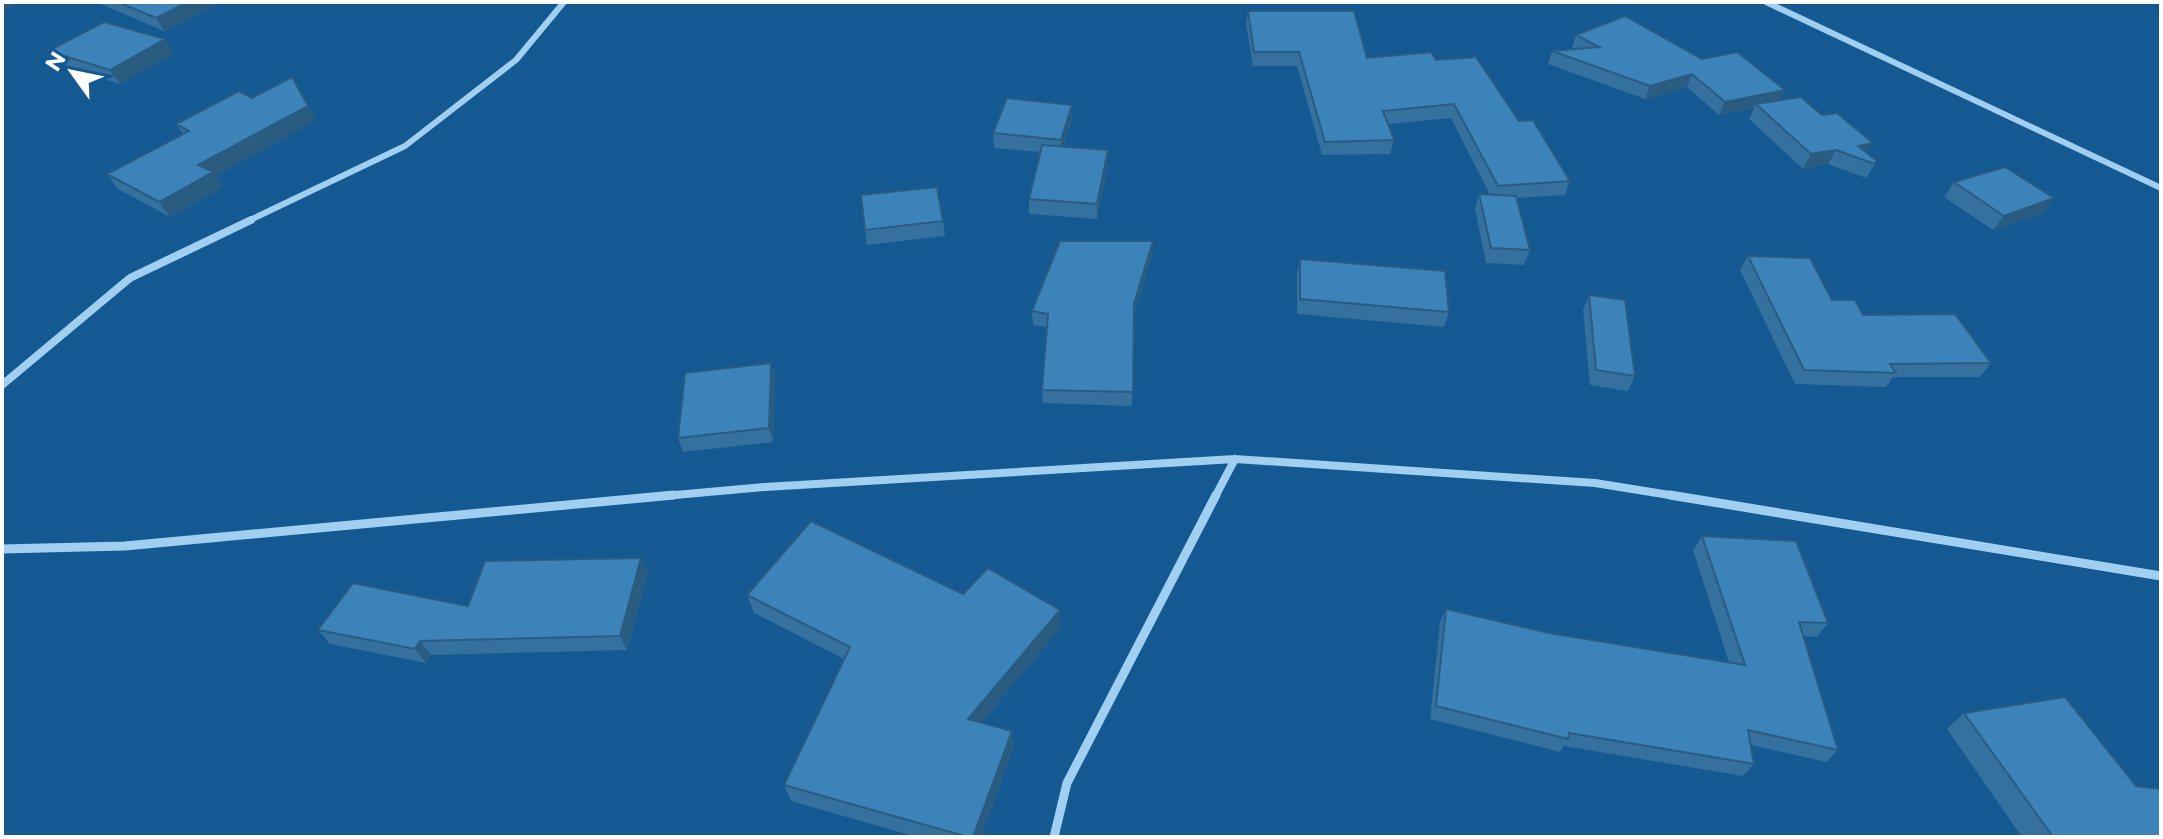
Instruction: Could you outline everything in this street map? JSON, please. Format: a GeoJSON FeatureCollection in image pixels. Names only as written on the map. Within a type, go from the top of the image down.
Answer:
{"type":"FeatureCollection","features":[{"type":"Feature","properties":{"kind":"street"},"geometry":{"type":"LineString","coordinates":[[2,385],[130,278],[405,146],[516,60],[564,2]]}},
{"type":"Feature","properties":{"kind":"street"},"geometry":{"type":"LineString","coordinates":[[1766,2],[2161,188]]}},
{"type":"Feature","properties":{"kind":"street"},"geometry":{"type":"LineString","coordinates":[[2,549],[125,546],[765,487],[1235,459],[1595,483],[2161,576]]}},
{"type":"Feature","properties":{"kind":"street"},"geometry":{"type":"LineString","coordinates":[[1054,837],[1067,783],[1235,459]]}},
{"type":"Feature","properties":{"kind":"building"},"geometry":{"type":"Polygon","coordinates":[[[118,2],[188,2],[156,18],[118,2]]]}},
{"type":"Feature","properties":{"kind":"building"},"geometry":{"type":"Polygon","coordinates":[[[1248,11],[1354,11],[1367,58],[1431,52],[1436,60],[1476,57],[1519,121],[1533,120],[1570,181],[1498,186],[1454,104],[1383,111],[1394,140],[1325,142],[1299,52],[1254,52],[1248,11]]]}},
{"type":"Feature","properties":{"kind":"building"},"geometry":{"type":"Polygon","coordinates":[[[1625,16],[1702,59],[1737,52],[1785,90],[1725,102],[1692,74],[1650,86],[1552,51],[1599,47],[1576,35],[1625,16]]]}},
{"type":"Feature","properties":{"kind":"building"},"geometry":{"type":"Polygon","coordinates":[[[104,22],[165,39],[110,70],[48,51],[104,22]]]}},
{"type":"Feature","properties":{"kind":"building"},"geometry":{"type":"Polygon","coordinates":[[[292,77],[308,106],[198,165],[213,172],[159,202],[107,174],[189,131],[176,124],[239,91],[252,98],[292,77]]]}},
{"type":"Feature","properties":{"kind":"building"},"geometry":{"type":"Polygon","coordinates":[[[1801,97],[1822,115],[1837,113],[1873,143],[1858,146],[1877,161],[1875,164],[1836,150],[1811,154],[1756,104],[1801,97]]]}},
{"type":"Feature","properties":{"kind":"building"},"geometry":{"type":"Polygon","coordinates":[[[1007,98],[1072,105],[1061,140],[993,133],[1007,98]]]}},
{"type":"Feature","properties":{"kind":"building"},"geometry":{"type":"Polygon","coordinates":[[[1042,145],[1108,150],[1097,204],[1029,199],[1042,145]]]}},
{"type":"Feature","properties":{"kind":"building"},"geometry":{"type":"Polygon","coordinates":[[[2005,167],[2054,198],[2004,216],[1954,182],[2005,167]]]}},
{"type":"Feature","properties":{"kind":"building"},"geometry":{"type":"Polygon","coordinates":[[[937,187],[943,221],[865,230],[861,195],[937,187]]]}},
{"type":"Feature","properties":{"kind":"building"},"geometry":{"type":"Polygon","coordinates":[[[1479,194],[1516,196],[1530,250],[1491,248],[1479,194]]]}},
{"type":"Feature","properties":{"kind":"building"},"geometry":{"type":"Polygon","coordinates":[[[1060,241],[1153,241],[1134,304],[1133,392],[1042,390],[1048,314],[1032,311],[1060,241]]]}},
{"type":"Feature","properties":{"kind":"building"},"geometry":{"type":"Polygon","coordinates":[[[1748,256],[1810,258],[1832,300],[1855,300],[1863,315],[1955,314],[1991,363],[1890,364],[1896,373],[1804,370],[1748,256]]]}},
{"type":"Feature","properties":{"kind":"building"},"geometry":{"type":"Polygon","coordinates":[[[1300,259],[1445,271],[1449,312],[1300,299],[1300,259]]]}},
{"type":"Feature","properties":{"kind":"building"},"geometry":{"type":"Polygon","coordinates":[[[1589,295],[1625,300],[1635,376],[1596,370],[1589,295]]]}},
{"type":"Feature","properties":{"kind":"building"},"geometry":{"type":"Polygon","coordinates":[[[771,363],[769,428],[678,438],[685,373],[771,363]]]}},
{"type":"Feature","properties":{"kind":"building"},"geometry":{"type":"Polygon","coordinates":[[[811,521],[963,594],[988,568],[1060,610],[968,719],[1012,731],[973,837],[784,785],[850,647],[747,595],[811,521]]]}},
{"type":"Feature","properties":{"kind":"building"},"geometry":{"type":"Polygon","coordinates":[[[1702,536],[1796,541],[1828,623],[1799,622],[1838,750],[1748,730],[1754,764],[1569,733],[1568,739],[1436,706],[1446,609],[1549,633],[1745,665],[1702,536]]]}},
{"type":"Feature","properties":{"kind":"building"},"geometry":{"type":"Polygon","coordinates":[[[641,558],[620,636],[420,641],[415,649],[318,630],[353,583],[468,606],[485,561],[641,558]]]}},
{"type":"Feature","properties":{"kind":"building"},"geometry":{"type":"Polygon","coordinates":[[[2065,697],[2136,786],[2161,789],[2161,837],[2053,837],[1964,713],[2065,697]]]}}]}
